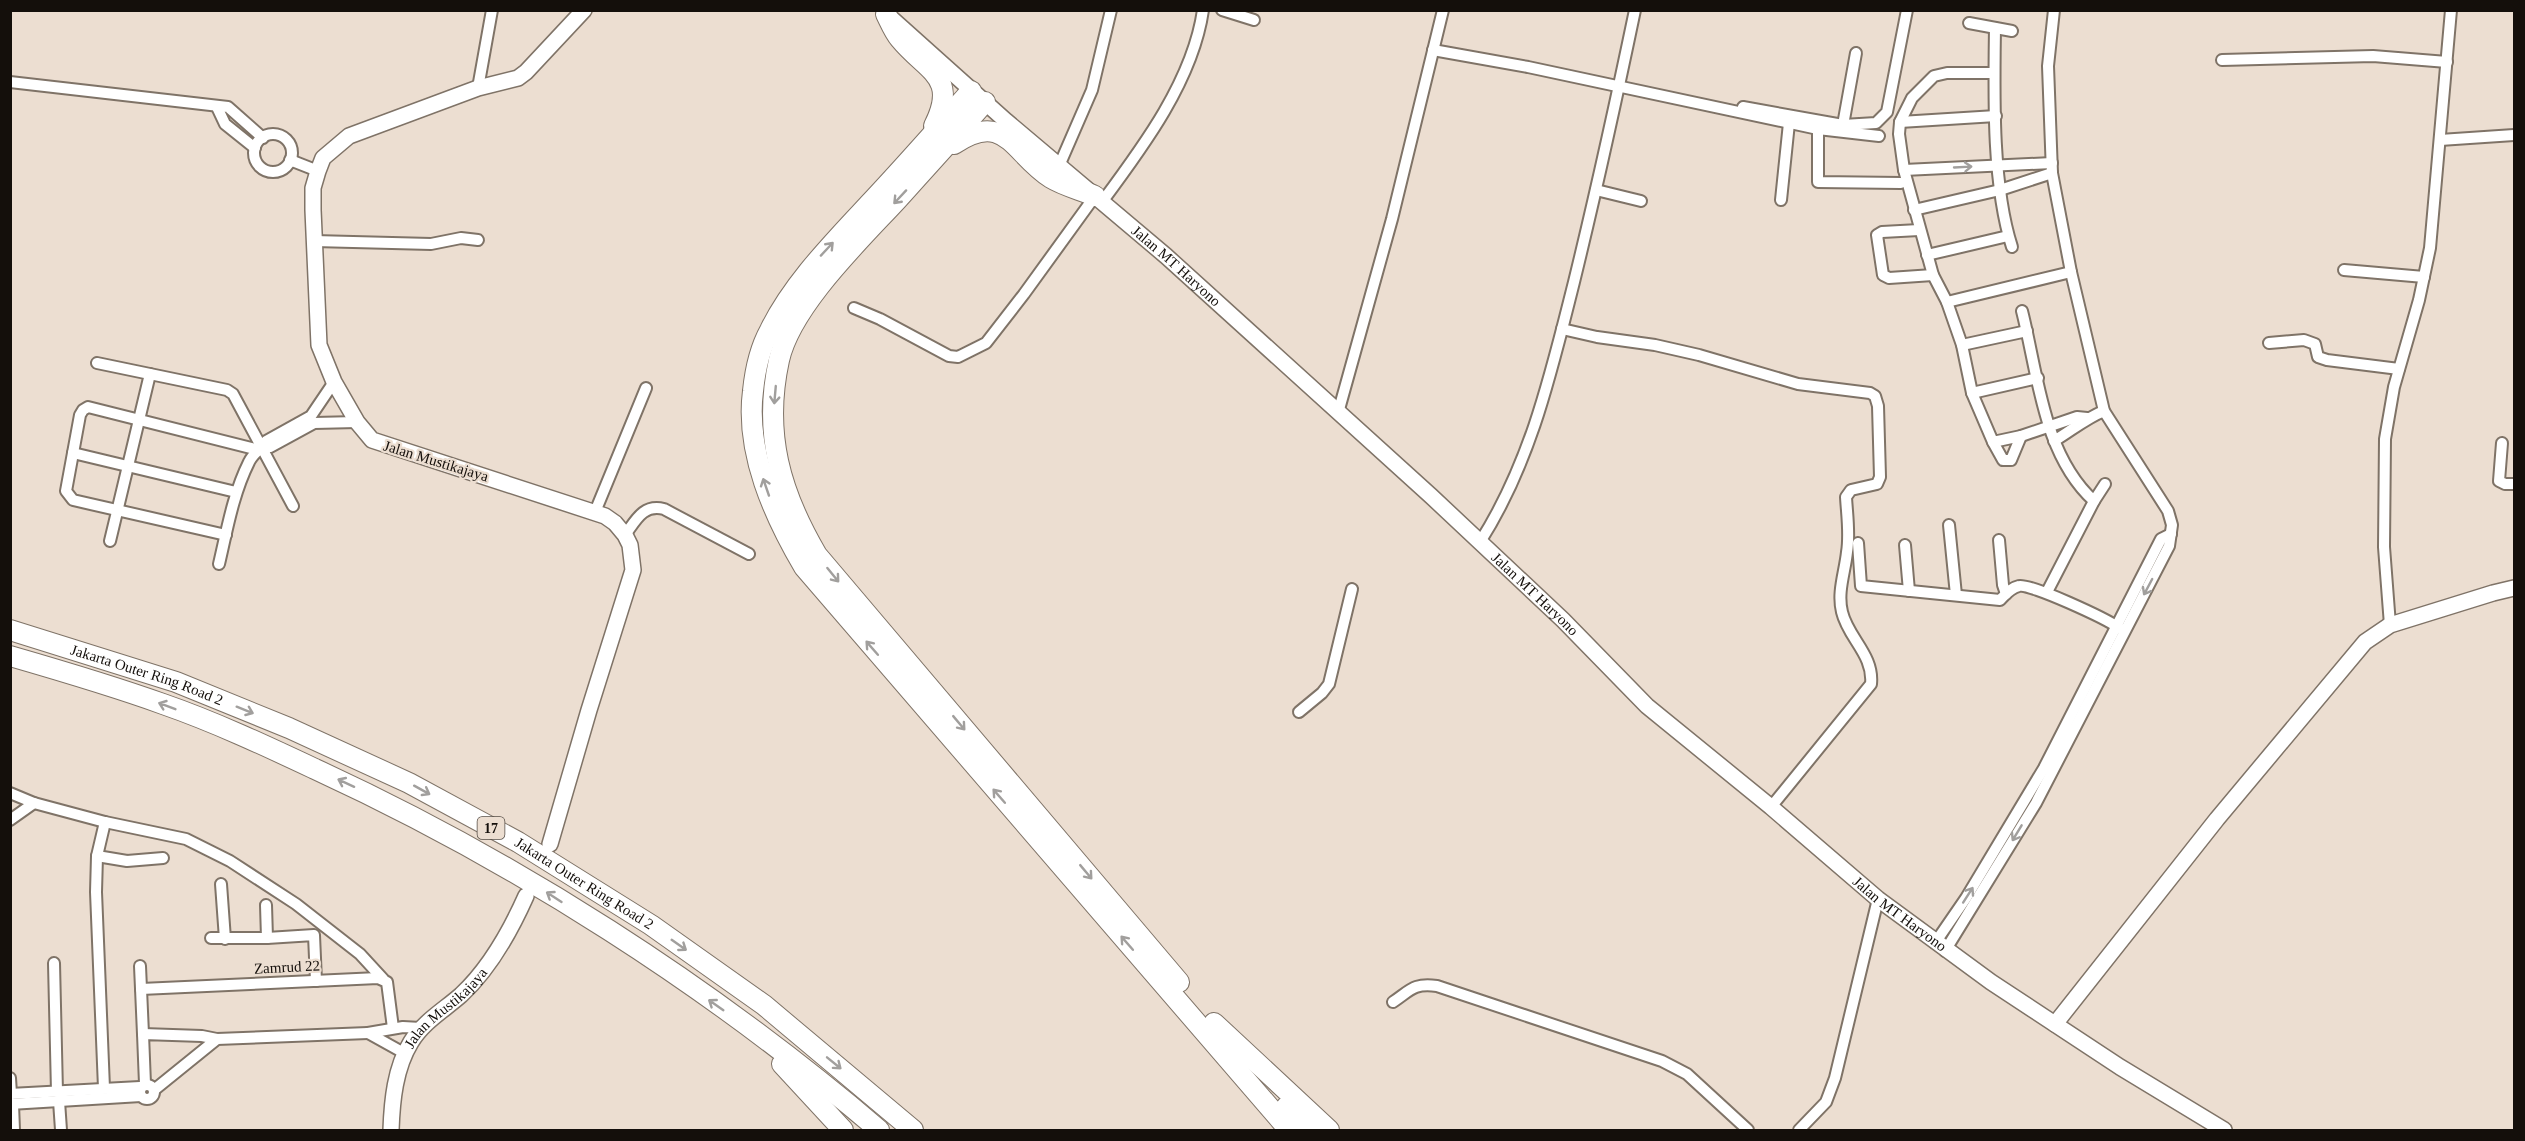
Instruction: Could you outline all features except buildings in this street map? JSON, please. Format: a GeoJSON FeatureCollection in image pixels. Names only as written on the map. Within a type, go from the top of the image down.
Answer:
{"type":"FeatureCollection","features":[{"type":"Feature","properties":{"kind":"highway"},"geometry":{"type":"LineString","coordinates":[[884,12],[899,38],[927,64],[940,80],[944,93],[943,108],[932,149]]}},
{"type":"Feature","properties":{"kind":"highway"},"geometry":{"type":"LineString","coordinates":[[978,96],[833,269],[770,330],[759,357],[752,392],[754,436],[764,483],[782,530],[804,567],[1289,1131]]}},
{"type":"Feature","properties":{"kind":"highway"},"geometry":{"type":"LineString","coordinates":[[932,149],[977,131],[992,131],[1007,138],[1051,178],[1099,199]]}},
{"type":"Feature","properties":{"kind":"highway"},"geometry":{"type":"LineString","coordinates":[[800,300],[780,359],[773,430],[781,478],[797,521],[817,555],[1306,1131]]}},
{"type":"Feature","properties":{"kind":"highway","name":"Jakarta Outer Ring Road 2"},"geometry":{"type":"LineString","coordinates":[[10,630],[176,682],[289,728],[409,783],[518,842],[651,925],[764,1005],[913,1131]]}},
{"type":"Feature","properties":{"kind":"highway","name":"Jakarta Outer Ring Road 2"},"geometry":{"type":"LineString","coordinates":[[10,656],[165,704],[277,751],[398,807],[504,865],[638,950],[748,1027],[879,1131]]}},
{"type":"Feature","properties":{"kind":"highway"},"geometry":{"type":"LineString","coordinates":[[1214,1023],[1329,1131]]}},
{"type":"Feature","properties":{"kind":"highway"},"geometry":{"type":"LineString","coordinates":[[748,1027],[843,1131]]}},
{"type":"Feature","properties":{"kind":"highway"},"geometry":{"type":"LineString","coordinates":[[1240,1073],[1275,1131]]}},
{"type":"Feature","properties":{"kind":"street"},"geometry":{"type":"LineString","coordinates":[[478,88],[492,10]]}},
{"type":"Feature","properties":{"kind":"street","name":"Jalan Mustikajaya"},"geometry":{"type":"LineString","coordinates":[[584,10],[526,72],[504,82],[478,88],[349,136],[324,158],[313,188],[319,345],[334,382],[357,422],[378,444],[408,450],[594,512],[615,523],[625,535]]}},
{"type":"Feature","properties":{"kind":"street"},"geometry":{"type":"LineString","coordinates":[[1059,166],[1092,90],[1111,10]]}},
{"type":"Feature","properties":{"kind":"street"},"geometry":{"type":"LineString","coordinates":[[854,308],[880,319],[949,356],[958,357],[968,354],[986,343],[1099,199],[1134,159],[1166,109],[1194,49],[1203,10]]}},
{"type":"Feature","properties":{"kind":"street"},"geometry":{"type":"LineString","coordinates":[[1222,10],[1254,20]]}},
{"type":"Feature","properties":{"kind":"street"},"geometry":{"type":"LineString","coordinates":[[1338,413],[1392,219],[1443,10]]}},
{"type":"Feature","properties":{"kind":"street"},"geometry":{"type":"LineString","coordinates":[[1480,542],[1508,494],[1544,400],[1596,190],[1635,10]]}},
{"type":"Feature","properties":{"kind":"street"},"geometry":{"type":"LineString","coordinates":[[1695,104],[1708,101],[1843,125],[1876,123],[1887,112],[1907,10]]}},
{"type":"Feature","properties":{"kind":"street"},"geometry":{"type":"LineString","coordinates":[[1940,947],[2036,803],[2161,539],[2171,534],[2172,519],[2168,511],[2104,411],[2071,272],[2052,168],[2048,66],[2054,10]]}},
{"type":"Feature","properties":{"kind":"street"},"geometry":{"type":"LineString","coordinates":[[2390,625],[2384,547],[2385,439],[2388,415],[2424,277],[2433,227],[2451,10]]}},
{"type":"Feature","properties":{"kind":"street","name":"Jalan MT Haryono"},"geometry":{"type":"LineString","coordinates":[[884,12],[1221,305],[1563,620],[1647,706],[1771,807],[1878,899],[1940,947],[2128,1072],[2224,1131]]}},
{"type":"Feature","properties":{"kind":"street"},"geometry":{"type":"LineString","coordinates":[[1969,23],[2012,31]]}},
{"type":"Feature","properties":{"kind":"street"},"geometry":{"type":"LineString","coordinates":[[1995,28],[1994,73],[1998,166],[2000,190],[2012,247]]}},
{"type":"Feature","properties":{"kind":"street"},"geometry":{"type":"LineString","coordinates":[[1433,50],[1619,86],[1818,129],[1879,136]]}},
{"type":"Feature","properties":{"kind":"street"},"geometry":{"type":"LineString","coordinates":[[1843,125],[1856,53]]}},
{"type":"Feature","properties":{"kind":"street"},"geometry":{"type":"LineString","coordinates":[[2222,60],[2373,56],[2447,62]]}},
{"type":"Feature","properties":{"kind":"street"},"geometry":{"type":"LineString","coordinates":[[1994,73],[1947,73],[1934,76],[1912,98],[1900,123],[1899,134],[1904,170],[1933,274],[1947,302],[1962,345],[1972,393],[2003,460],[2010,461],[2021,436]]}},
{"type":"Feature","properties":{"kind":"street"},"geometry":{"type":"LineString","coordinates":[[10,82],[232,109],[262,138]]}},
{"type":"Feature","properties":{"kind":"street"},"geometry":{"type":"LineString","coordinates":[[217,107],[225,124],[255,148]]}},
{"type":"Feature","properties":{"kind":"street"},"geometry":{"type":"LineString","coordinates":[[1900,123],[1996,117]]}},
{"type":"Feature","properties":{"kind":"street"},"geometry":{"type":"LineString","coordinates":[[1781,200],[1789,123]]}},
{"type":"Feature","properties":{"kind":"street"},"geometry":{"type":"LineString","coordinates":[[1818,129],[1818,182],[1901,183]]}},
{"type":"Feature","properties":{"kind":"street"},"geometry":{"type":"LineString","coordinates":[[274,135],[285,139],[291,149],[290,160],[280,170],[267,171],[256,162],[255,148],[262,138],[274,135]]}},
{"type":"Feature","properties":{"kind":"street"},"geometry":{"type":"LineString","coordinates":[[2440,140],[2514,135]]}},
{"type":"Feature","properties":{"kind":"street"},"geometry":{"type":"LineString","coordinates":[[290,160],[318,171]]}},
{"type":"Feature","properties":{"kind":"street"},"geometry":{"type":"LineString","coordinates":[[1904,170],[1998,166],[2052,168]]}},
{"type":"Feature","properties":{"kind":"street"},"geometry":{"type":"LineString","coordinates":[[1914,210],[2000,190],[2052,168]]}},
{"type":"Feature","properties":{"kind":"street"},"geometry":{"type":"LineString","coordinates":[[1596,190],[1641,201]]}},
{"type":"Feature","properties":{"kind":"street"},"geometry":{"type":"LineString","coordinates":[[1919,230],[1879,233],[1877,238],[1884,275],[1888,278],[1933,274]]}},
{"type":"Feature","properties":{"kind":"street"},"geometry":{"type":"LineString","coordinates":[[1927,255],[2008,236]]}},
{"type":"Feature","properties":{"kind":"street"},"geometry":{"type":"LineString","coordinates":[[314,242],[431,243],[461,238],[478,240]]}},
{"type":"Feature","properties":{"kind":"street"},"geometry":{"type":"LineString","coordinates":[[2344,270],[2424,277]]}},
{"type":"Feature","properties":{"kind":"street"},"geometry":{"type":"LineString","coordinates":[[1947,302],[2071,272]]}},
{"type":"Feature","properties":{"kind":"street"},"geometry":{"type":"LineString","coordinates":[[2022,310],[2048,427],[2058,452],[2094,501]]}},
{"type":"Feature","properties":{"kind":"street"},"geometry":{"type":"LineString","coordinates":[[1562,329],[1699,355],[1798,384],[1870,393],[1875,396],[1878,406],[1880,477],[1877,484],[1851,490],[1846,497],[1849,536],[1840,602],[1847,626],[1869,663],[1872,673],[1871,684],[1771,807]]}},
{"type":"Feature","properties":{"kind":"street"},"geometry":{"type":"LineString","coordinates":[[1962,345],[2027,331]]}},
{"type":"Feature","properties":{"kind":"street"},"geometry":{"type":"LineString","coordinates":[[2269,343],[2304,340],[2315,344],[2318,357],[2327,360],[2399,369]]}},
{"type":"Feature","properties":{"kind":"street"},"geometry":{"type":"LineString","coordinates":[[97,363],[227,390],[233,394],[293,506]]}},
{"type":"Feature","properties":{"kind":"street"},"geometry":{"type":"LineString","coordinates":[[110,541],[150,374]]}},
{"type":"Feature","properties":{"kind":"street"},"geometry":{"type":"LineString","coordinates":[[1972,393],[2038,378]]}},
{"type":"Feature","properties":{"kind":"street"},"geometry":{"type":"LineString","coordinates":[[219,564],[237,492],[248,463],[266,441],[311,416],[334,382]]}},
{"type":"Feature","properties":{"kind":"street"},"geometry":{"type":"LineString","coordinates":[[594,512],[646,388]]}},
{"type":"Feature","properties":{"kind":"street"},"geometry":{"type":"LineString","coordinates":[[226,535],[118,511],[68,497],[66,491],[80,415],[85,408],[261,448],[270,447],[314,423],[357,422]]}},
{"type":"Feature","properties":{"kind":"street"},"geometry":{"type":"LineString","coordinates":[[1993,442],[2021,436],[2077,417],[2087,418],[2104,411]]}},
{"type":"Feature","properties":{"kind":"street"},"geometry":{"type":"LineString","coordinates":[[2054,441],[2083,424],[2087,418]]}},
{"type":"Feature","properties":{"kind":"street"},"geometry":{"type":"LineString","coordinates":[[2502,443],[2499,481],[2502,484],[2514,484]]}},
{"type":"Feature","properties":{"kind":"street"},"geometry":{"type":"LineString","coordinates":[[73,453],[237,492]]}},
{"type":"Feature","properties":{"kind":"street"},"geometry":{"type":"LineString","coordinates":[[2047,592],[2105,484]]}},
{"type":"Feature","properties":{"kind":"street"},"geometry":{"type":"LineString","coordinates":[[550,844],[633,570],[630,545],[625,535],[645,509],[655,507],[664,509],[749,554]]}},
{"type":"Feature","properties":{"kind":"street"},"geometry":{"type":"LineString","coordinates":[[1949,525],[1956,595]]}},
{"type":"Feature","properties":{"kind":"street"},"geometry":{"type":"LineString","coordinates":[[1999,540],[2003,585],[2006,594]]}},
{"type":"Feature","properties":{"kind":"street"},"geometry":{"type":"LineString","coordinates":[[1858,543],[1861,586],[2000,600],[2019,586],[2026,585],[2047,592],[2120,628]]}},
{"type":"Feature","properties":{"kind":"street"},"geometry":{"type":"LineString","coordinates":[[1905,545],[1909,591]]}},
{"type":"Feature","properties":{"kind":"street"},"geometry":{"type":"LineString","coordinates":[[1299,712],[1322,693],[1329,684],[1352,588]]}},
{"type":"Feature","properties":{"kind":"street"},"geometry":{"type":"LineString","coordinates":[[2055,1024],[2217,819],[2365,642],[2390,625],[2493,592],[2514,588]]}},
{"type":"Feature","properties":{"kind":"street"},"geometry":{"type":"LineString","coordinates":[[10,793],[34,803],[105,822],[186,839],[230,861],[296,903],[360,954],[387,982],[393,1028]]}},
{"type":"Feature","properties":{"kind":"street"},"geometry":{"type":"LineString","coordinates":[[10,820],[34,803]]}},
{"type":"Feature","properties":{"kind":"street"},"geometry":{"type":"LineString","coordinates":[[104,1089],[96,892],[97,856],[105,822]]}},
{"type":"Feature","properties":{"kind":"street"},"geometry":{"type":"LineString","coordinates":[[97,856],[127,861],[163,858]]}},
{"type":"Feature","properties":{"kind":"street"},"geometry":{"type":"LineString","coordinates":[[221,884],[225,939]]}},
{"type":"Feature","properties":{"kind":"street","name":"Jalan Mustikajaya"},"geometry":{"type":"LineString","coordinates":[[391,1131],[392,1098],[404,1053],[422,1028],[461,995],[494,956],[514,923],[526,896]]}},
{"type":"Feature","properties":{"kind":"street"},"geometry":{"type":"LineString","coordinates":[[1799,1131],[1826,1102],[1835,1078],[1878,899]]}},
{"type":"Feature","properties":{"kind":"street"},"geometry":{"type":"LineString","coordinates":[[266,905],[267,938]]}},
{"type":"Feature","properties":{"kind":"street"},"geometry":{"type":"LineString","coordinates":[[211,938],[314,935],[315,981]]}},
{"type":"Feature","properties":{"kind":"street"},"geometry":{"type":"LineString","coordinates":[[54,963],[61,1131]]}},
{"type":"Feature","properties":{"kind":"street"},"geometry":{"type":"LineString","coordinates":[[140,966],[145,1090]]}},
{"type":"Feature","properties":{"kind":"street","name":"Zamrud 22"},"geometry":{"type":"LineString","coordinates":[[141,989],[365,977],[383,979]]}},
{"type":"Feature","properties":{"kind":"street"},"geometry":{"type":"LineString","coordinates":[[1393,1002],[1411,988],[1425,984],[1437,986],[1662,1061],[1687,1074],[1748,1131]]}},
{"type":"Feature","properties":{"kind":"street"},"geometry":{"type":"LineString","coordinates":[[143,1034],[202,1036],[218,1039],[368,1033],[393,1028],[422,1028]]}},
{"type":"Feature","properties":{"kind":"street"},"geometry":{"type":"LineString","coordinates":[[368,1033],[404,1053]]}},
{"type":"Feature","properties":{"kind":"street"},"geometry":{"type":"LineString","coordinates":[[11,1099],[145,1090],[218,1039]]}},
{"type":"Feature","properties":{"kind":"street"},"geometry":{"type":"LineString","coordinates":[[10,1078],[14,1131]]}},
{"type":"Feature","properties":{"kind":"street"},"geometry":{"type":"LineString","coordinates":[[58,1097],[104,1089],[145,1090]]}}]}
